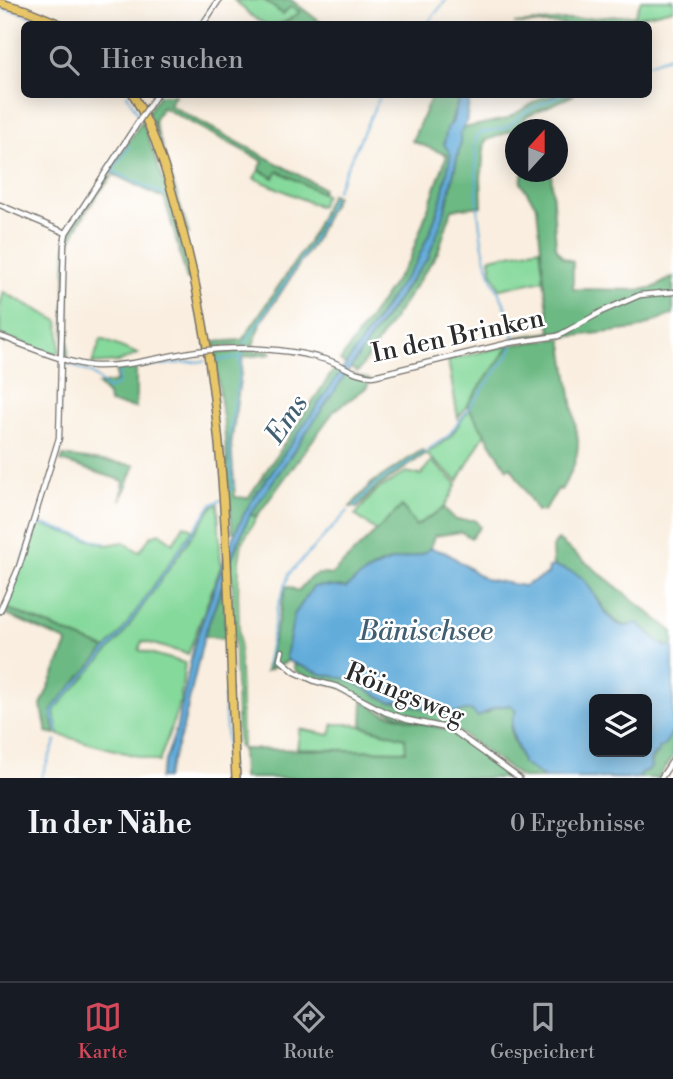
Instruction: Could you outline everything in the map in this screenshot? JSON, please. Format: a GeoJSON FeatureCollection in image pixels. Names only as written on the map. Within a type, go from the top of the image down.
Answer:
{"type":"FeatureCollection","features":[{"type":"Feature","properties":{"kind":"main road"},"geometry":{"type":"LineString","coordinates":[[0,4],[26,10],[53,21]]}},
{"type":"Feature","properties":{"kind":"main road"},"geometry":{"type":"LineString","coordinates":[[135,98],[169,183],[198,296],[214,386],[225,501],[236,778]]}},
{"type":"Feature","properties":{"kind":"street"},"geometry":{"type":"LineString","coordinates":[[205,21],[219,0]]}},
{"type":"Feature","properties":{"kind":"street"},"geometry":{"type":"LineString","coordinates":[[0,611],[19,567],[58,441],[66,233],[154,98]]}},
{"type":"Feature","properties":{"kind":"street"},"geometry":{"type":"LineString","coordinates":[[0,205],[66,233]]}},
{"type":"Feature","properties":{"kind":"street","name":"In den Brinken"},"geometry":{"type":"LineString","coordinates":[[0,337],[95,366],[137,364],[198,351],[256,348],[292,352],[329,361],[350,372],[373,376],[509,343],[558,336],[603,311],[640,295],[673,292]]}},
{"type":"Feature","properties":{"kind":"street","name":"Röingsweg"},"geometry":{"type":"LineString","coordinates":[[282,650],[280,659],[295,672],[308,679],[338,687],[396,716],[451,729],[519,778]]}},
{"type":"Feature","properties":{"kind":"street"},"geometry":{"type":"LineString","coordinates":[[661,778],[673,760]]}},
{"type":"Feature","properties":{"kind":"green space"},"geometry":{"type":"Polygon","coordinates":[[[234,0],[264,0],[282,14],[291,5],[301,13],[286,21],[260,21],[234,0]]]}},
{"type":"Feature","properties":{"kind":"green space"},"geometry":{"type":"Polygon","coordinates":[[[264,0],[291,0],[319,21],[287,21],[300,12],[291,6],[283,14],[264,0]]]}},
{"type":"Feature","properties":{"kind":"green space"},"geometry":{"type":"Polygon","coordinates":[[[641,0],[673,0],[673,9],[622,21],[554,21],[635,15],[641,0]]]}},
{"type":"Feature","properties":{"kind":"green space"},"geometry":{"type":"Polygon","coordinates":[[[157,98],[173,98],[169,105],[323,188],[321,193],[278,171],[274,178],[259,170],[263,161],[162,107],[154,121],[189,234],[186,233],[160,143],[148,112],[157,98]]]}},
{"type":"Feature","properties":{"kind":"green space"},"geometry":{"type":"Polygon","coordinates":[[[431,98],[459,98],[444,144],[451,154],[431,230],[416,263],[346,365],[340,361],[410,259],[447,155],[412,141],[431,98]]]}},
{"type":"Feature","properties":{"kind":"green space"},"geometry":{"type":"Polygon","coordinates":[[[542,98],[567,98],[524,119],[506,119],[542,98]]]}},
{"type":"Feature","properties":{"kind":"green space"},"geometry":{"type":"Polygon","coordinates":[[[505,119],[505,133],[485,141],[481,178],[482,206],[452,209],[438,252],[358,372],[350,368],[425,261],[448,201],[460,133],[464,128],[505,119]]]}},
{"type":"Feature","properties":{"kind":"green space"},"geometry":{"type":"Polygon","coordinates":[[[142,121],[171,201],[191,280],[187,280],[165,199],[109,172],[142,121]]]}},
{"type":"Feature","properties":{"kind":"green space"},"geometry":{"type":"Polygon","coordinates":[[[259,170],[274,178],[278,170],[325,195],[320,207],[254,178],[259,170]]]}},
{"type":"Feature","properties":{"kind":"green space"},"geometry":{"type":"Polygon","coordinates":[[[106,176],[112,177],[87,210],[69,247],[68,358],[64,355],[66,245],[72,228],[106,176]]]}},
{"type":"Feature","properties":{"kind":"green space"},"geometry":{"type":"Polygon","coordinates":[[[552,182],[556,247],[562,257],[573,262],[573,289],[637,290],[653,288],[673,277],[673,314],[637,329],[565,337],[564,331],[516,340],[516,337],[551,332],[537,207],[521,183],[552,182]]]}},
{"type":"Feature","properties":{"kind":"green space"},"geometry":{"type":"Polygon","coordinates":[[[331,194],[336,196],[314,242],[260,324],[253,346],[215,347],[214,342],[242,340],[309,241],[331,194]]]}},
{"type":"Feature","properties":{"kind":"green space"},"geometry":{"type":"Polygon","coordinates":[[[540,248],[544,280],[500,289],[492,272],[490,258],[540,248]]]}},
{"type":"Feature","properties":{"kind":"green space"},"geometry":{"type":"Polygon","coordinates":[[[3,292],[59,321],[60,352],[55,354],[0,335],[3,292]]]}},
{"type":"Feature","properties":{"kind":"green space"},"geometry":{"type":"Polygon","coordinates":[[[562,338],[578,441],[577,455],[561,490],[558,489],[544,511],[537,511],[511,467],[507,469],[467,405],[510,345],[562,338]]]}},
{"type":"Feature","properties":{"kind":"green space"},"geometry":{"type":"Polygon","coordinates":[[[101,339],[138,354],[119,362],[92,364],[101,339]]]}},
{"type":"Feature","properties":{"kind":"green space"},"geometry":{"type":"Polygon","coordinates":[[[510,345],[458,418],[448,360],[510,345]]]}},
{"type":"Feature","properties":{"kind":"green space"},"geometry":{"type":"Polygon","coordinates":[[[271,351],[271,354],[243,357],[231,445],[235,497],[248,498],[335,368],[342,371],[258,491],[235,533],[232,531],[224,425],[214,353],[271,351]]]}},
{"type":"Feature","properties":{"kind":"green space"},"geometry":{"type":"Polygon","coordinates":[[[116,367],[136,368],[136,408],[109,403],[108,395],[98,385],[116,382],[116,367]]]}},
{"type":"Feature","properties":{"kind":"green space"},"geometry":{"type":"Polygon","coordinates":[[[346,373],[370,380],[367,387],[334,411],[257,516],[250,515],[346,373]]]}},
{"type":"Feature","properties":{"kind":"green space"},"geometry":{"type":"Polygon","coordinates":[[[469,409],[485,433],[458,481],[426,454],[450,437],[469,409]]]}},
{"type":"Feature","properties":{"kind":"green space"},"geometry":{"type":"Polygon","coordinates":[[[422,450],[425,454],[375,489],[357,508],[350,507],[372,483],[422,450]]]}},
{"type":"Feature","properties":{"kind":"green space"},"geometry":{"type":"Polygon","coordinates":[[[63,456],[135,465],[121,500],[124,481],[61,461],[63,456]]]}},
{"type":"Feature","properties":{"kind":"green space"},"geometry":{"type":"Polygon","coordinates":[[[431,461],[457,484],[444,508],[416,526],[402,506],[377,531],[355,515],[376,491],[406,472],[421,475],[431,461]]]}},
{"type":"Feature","properties":{"kind":"green space"},"geometry":{"type":"Polygon","coordinates":[[[218,504],[221,566],[188,654],[142,641],[139,650],[185,663],[180,702],[159,762],[59,735],[54,713],[56,708],[122,636],[212,507],[218,504]]]}},
{"type":"Feature","properties":{"kind":"green space"},"geometry":{"type":"Polygon","coordinates":[[[402,506],[416,526],[444,508],[456,520],[475,520],[480,527],[471,538],[461,532],[434,536],[425,553],[384,563],[346,588],[324,586],[302,603],[286,656],[288,661],[266,671],[286,586],[298,591],[315,575],[331,575],[402,506]]]}},
{"type":"Feature","properties":{"kind":"green space"},"geometry":{"type":"Polygon","coordinates":[[[250,515],[257,516],[242,543],[239,560],[242,749],[238,746],[232,559],[250,515]]]}},
{"type":"Feature","properties":{"kind":"green space"},"geometry":{"type":"Polygon","coordinates":[[[43,525],[106,545],[124,542],[139,552],[151,536],[159,533],[173,543],[184,525],[193,529],[120,634],[106,649],[6,608],[37,527],[43,525]]]}},
{"type":"Feature","properties":{"kind":"green space"},"geometry":{"type":"Polygon","coordinates":[[[558,540],[673,632],[673,647],[661,643],[640,626],[626,626],[615,620],[587,586],[570,573],[553,566],[552,547],[558,540]]]}},
{"type":"Feature","properties":{"kind":"green space"},"geometry":{"type":"Polygon","coordinates":[[[223,585],[226,637],[222,639],[204,636],[223,585]]]}},
{"type":"Feature","properties":{"kind":"green space"},"geometry":{"type":"Polygon","coordinates":[[[6,608],[106,649],[54,706],[51,714],[56,734],[46,732],[41,705],[66,641],[6,614],[6,608]]]}},
{"type":"Feature","properties":{"kind":"green space"},"geometry":{"type":"Polygon","coordinates":[[[293,664],[348,679],[384,699],[446,714],[471,710],[486,714],[495,707],[511,705],[516,711],[511,733],[522,763],[545,778],[522,778],[451,728],[408,719],[339,686],[295,671],[293,664]]]}},
{"type":"Feature","properties":{"kind":"green space"},"geometry":{"type":"Polygon","coordinates":[[[363,701],[384,713],[450,731],[516,778],[243,778],[242,749],[406,751],[405,738],[362,726],[363,701]]]}},
{"type":"Feature","properties":{"kind":"green space"},"geometry":{"type":"Polygon","coordinates":[[[333,724],[353,724],[405,738],[407,751],[297,749],[300,729],[330,735],[333,724]]]}},
{"type":"Feature","properties":{"kind":"green space"},"geometry":{"type":"Polygon","coordinates":[[[673,731],[673,757],[658,778],[638,778],[673,731]]]}},
{"type":"Feature","properties":{"kind":"water"},"geometry":{"type":"Polygon","coordinates":[[[459,98],[470,98],[443,218],[428,258],[406,286],[250,515],[204,636],[182,732],[166,778],[159,778],[176,730],[194,645],[231,542],[258,491],[416,263],[441,200],[451,155],[444,144],[447,128],[452,123],[459,98]]]}},
{"type":"Feature","properties":{"kind":"water","name":"Bänischsee"},"geometry":{"type":"Polygon","coordinates":[[[430,548],[447,553],[485,579],[524,586],[548,574],[549,567],[569,571],[588,584],[613,621],[627,626],[638,623],[664,646],[673,647],[673,731],[664,746],[659,748],[658,754],[654,754],[648,771],[642,772],[638,778],[545,778],[522,763],[512,731],[516,711],[511,705],[495,707],[478,717],[471,710],[447,714],[397,701],[390,702],[348,679],[321,674],[288,661],[286,656],[294,615],[313,587],[346,588],[383,564],[414,556],[430,548]]]}},
{"type":"Feature","properties":{"kind":"waterway"},"geometry":{"type":"LineString","coordinates":[[429,21],[446,0]]}},
{"type":"Feature","properties":{"kind":"waterway"},"geometry":{"type":"LineString","coordinates":[[0,8],[42,21]]}},
{"type":"Feature","properties":{"kind":"waterway"},"geometry":{"type":"LineString","coordinates":[[652,63],[673,55]]}},
{"type":"Feature","properties":{"kind":"waterway"},"geometry":{"type":"LineString","coordinates":[[127,136],[139,116],[129,98]]}},
{"type":"Feature","properties":{"kind":"waterway"},"geometry":{"type":"LineString","coordinates":[[336,191],[379,98]]}},
{"type":"Feature","properties":{"kind":"waterway"},"geometry":{"type":"LineString","coordinates":[[513,339],[509,313],[493,281],[485,257],[478,208],[475,142],[483,132],[506,128],[525,112],[554,98]]}},
{"type":"Feature","properties":{"kind":"waterway"},"geometry":{"type":"LineString","coordinates":[[127,145],[129,148],[112,171],[164,195]]}},
{"type":"Feature","properties":{"kind":"waterway"},"geometry":{"type":"LineString","coordinates":[[244,345],[312,242],[333,197]]}},
{"type":"Feature","properties":{"kind":"waterway"},"geometry":{"type":"LineString","coordinates":[[0,339],[29,349]]}},
{"type":"Feature","properties":{"kind":"waterway"},"geometry":{"type":"LineString","coordinates":[[354,507],[373,486],[448,436],[510,353],[512,345]]}},
{"type":"Feature","properties":{"kind":"waterway"},"geometry":{"type":"LineString","coordinates":[[225,497],[233,487],[229,441],[242,353]]}},
{"type":"Feature","properties":{"kind":"waterway"},"geometry":{"type":"LineString","coordinates":[[215,360],[241,358]]}},
{"type":"Feature","properties":{"kind":"waterway"},"geometry":{"type":"LineString","coordinates":[[139,367],[205,361]]}},
{"type":"Feature","properties":{"kind":"waterway"},"geometry":{"type":"LineString","coordinates":[[65,362],[93,374],[108,390],[118,384],[120,368],[134,367]]}},
{"type":"Feature","properties":{"kind":"waterway"},"geometry":{"type":"LineString","coordinates":[[58,732],[52,714],[55,707],[121,635],[211,505],[221,500]]}},
{"type":"Feature","properties":{"kind":"waterway"},"geometry":{"type":"LineString","coordinates":[[266,667],[277,609],[289,574],[348,511]]}},
{"type":"Feature","properties":{"kind":"waterway"},"geometry":{"type":"LineString","coordinates":[[5,608],[36,526],[43,524],[105,543]]}},
{"type":"Feature","properties":{"kind":"waterway"},"geometry":{"type":"LineString","coordinates":[[229,778],[224,697],[230,691]]}},
{"type":"Feature","properties":{"kind":"waterway"},"geometry":{"type":"LineString","coordinates":[[41,778],[56,740]]}},
{"type":"Feature","properties":{"kind":"water label","name":"Ems"},"geometry":{"type":"Point","coordinates":[287,419]}}]}
